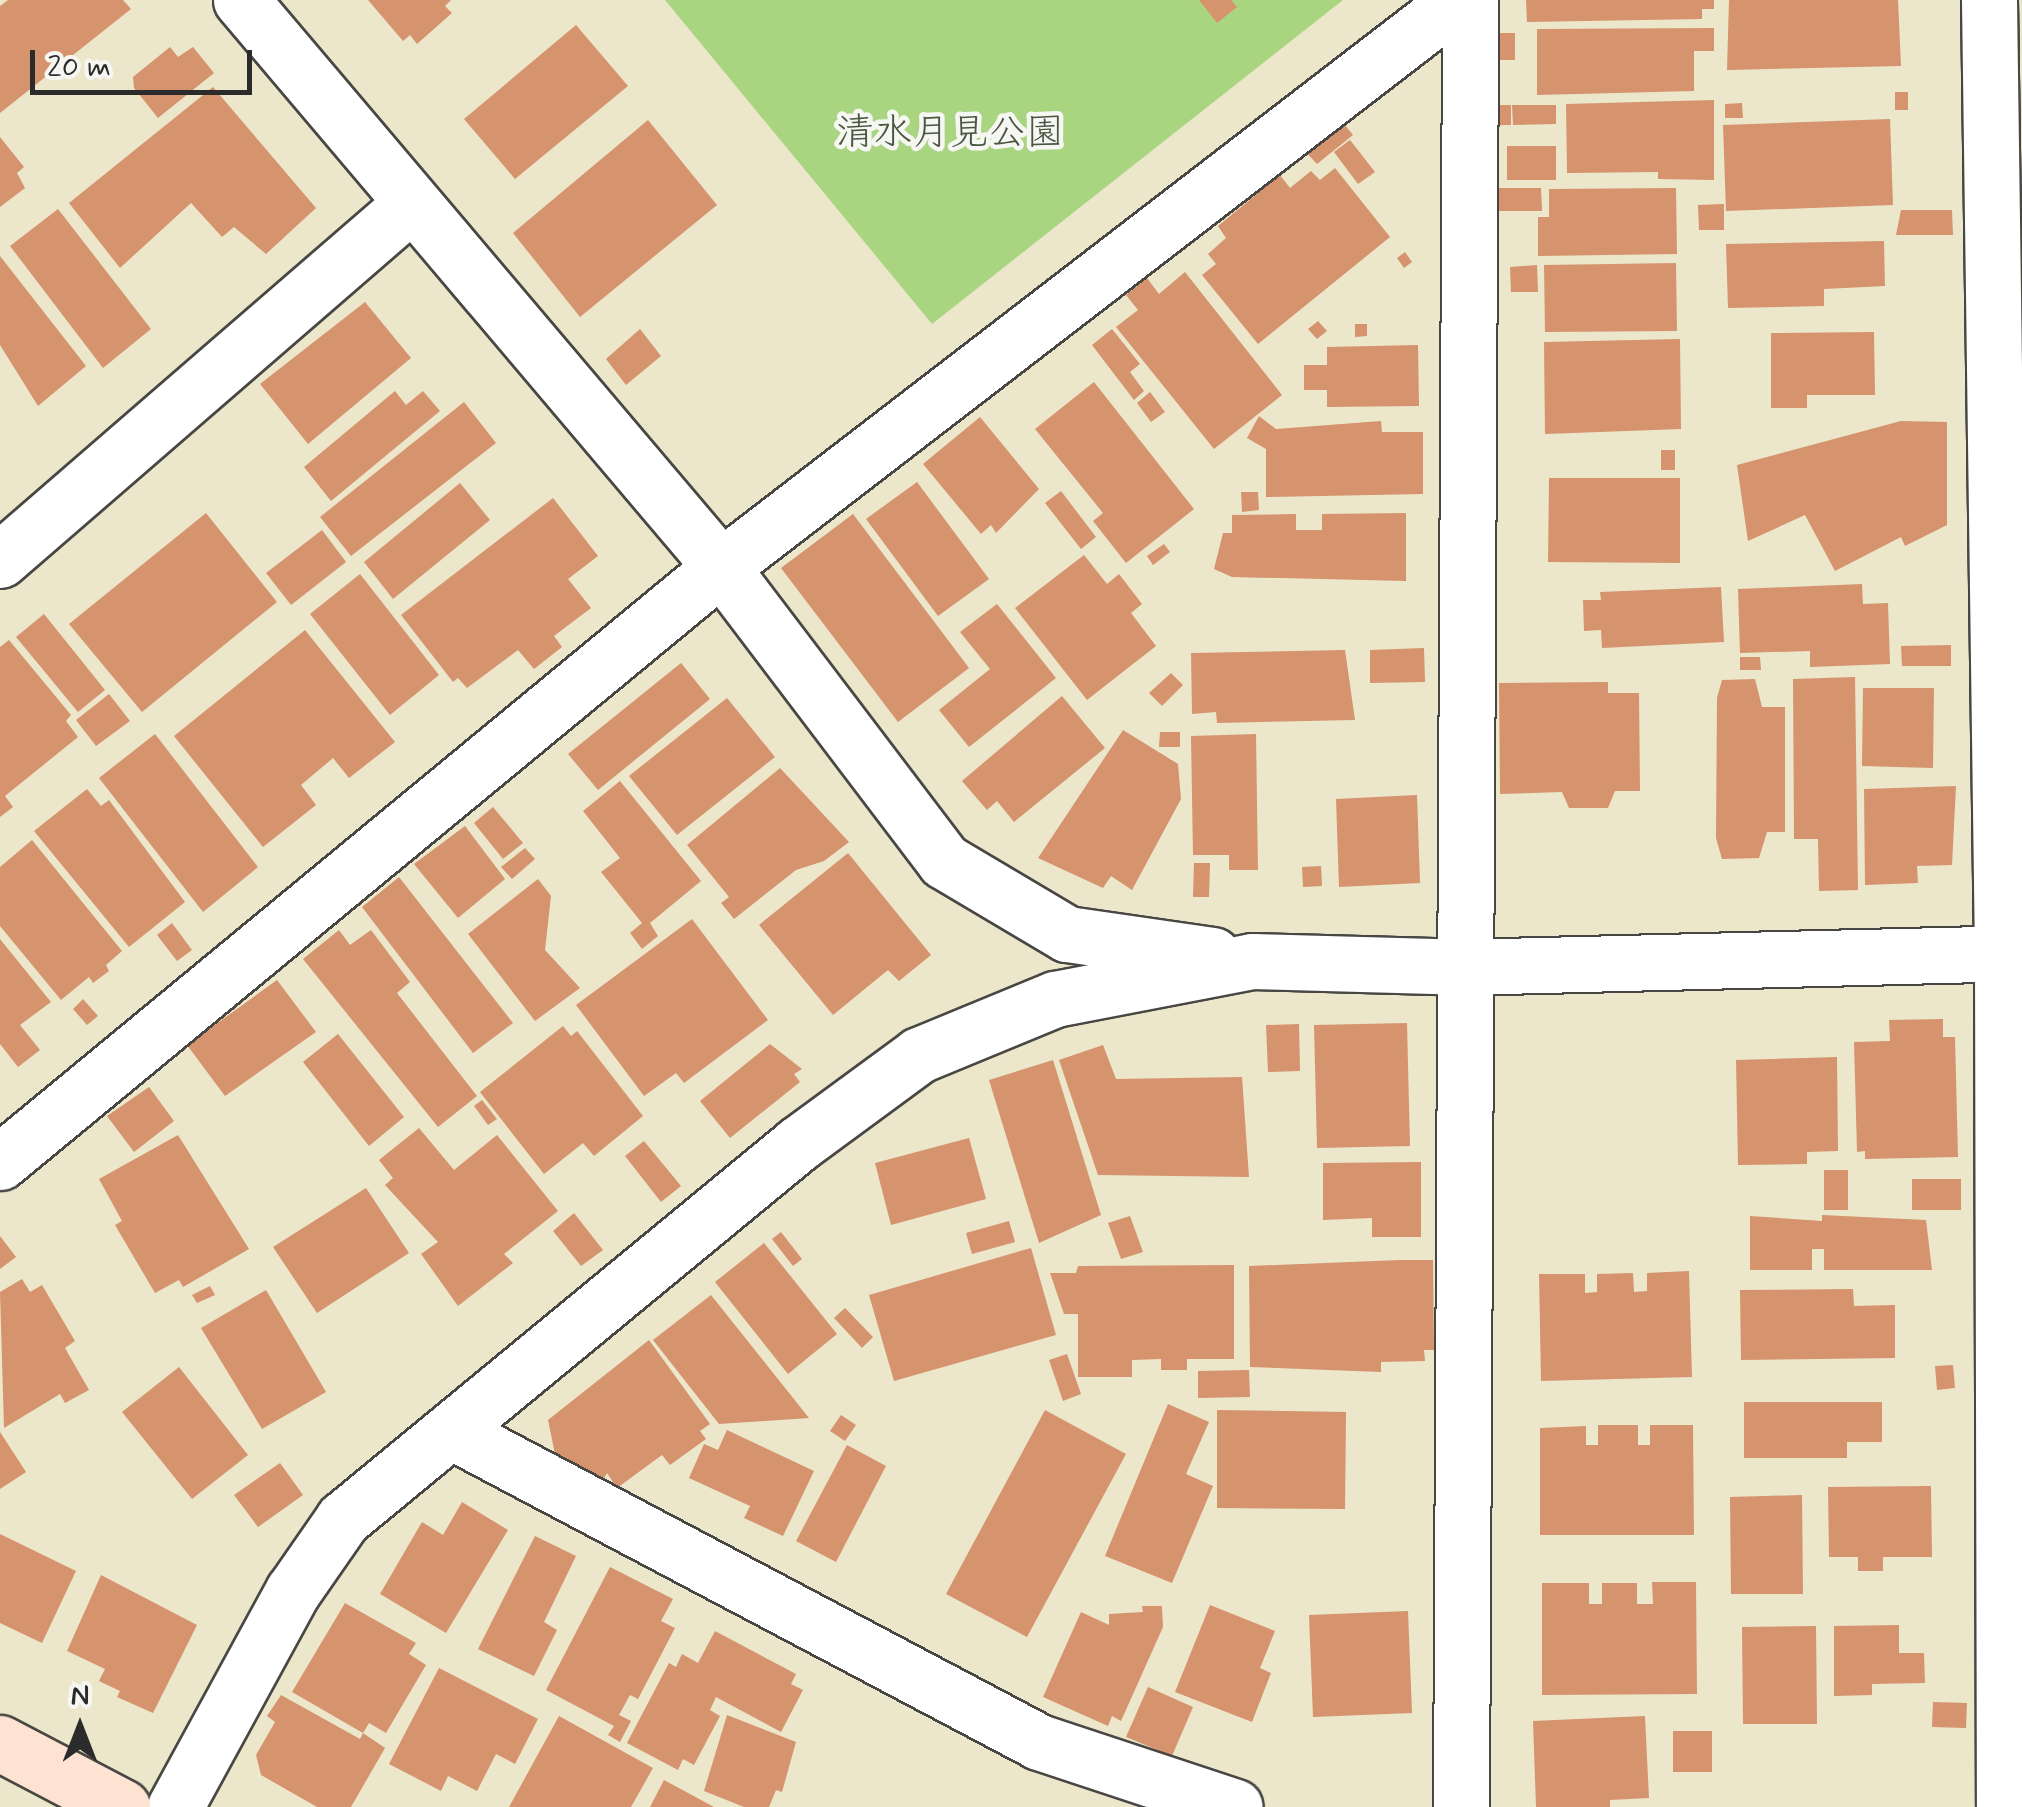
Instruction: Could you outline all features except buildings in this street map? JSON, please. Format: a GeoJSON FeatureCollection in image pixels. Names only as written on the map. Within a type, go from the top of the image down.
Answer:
{"type":"FeatureCollection","features":[{"type":"Feature","properties":{"kind":"street"},"geometry":{"type":"LineString","coordinates":[[240,0],[721,567],[944,861],[1067,934],[1252,961],[1461,967],[2012,954]]}},
{"type":"Feature","properties":{"kind":"street"},"geometry":{"type":"LineString","coordinates":[[0,1162],[721,567],[1458,0]]}},
{"type":"Feature","properties":{"kind":"street"},"geometry":{"type":"LineString","coordinates":[[1461,1807],[1461,967],[1470,0]]}},
{"type":"Feature","properties":{"kind":"street"},"geometry":{"type":"LineString","coordinates":[[1989,0],[2012,954],[2004,1807]]}},
{"type":"Feature","properties":{"kind":"street"},"geometry":{"type":"LineString","coordinates":[[0,560],[411,204]]}},
{"type":"Feature","properties":{"kind":"street"},"geometry":{"type":"LineString","coordinates":[[175,1807],[293,1592],[343,1519],[798,1144],[919,1054],[1054,999],[1252,961]]}},
{"type":"Feature","properties":{"kind":"street"},"geometry":{"type":"LineString","coordinates":[[451,1432],[1039,1742],[1235,1807]]}},
{"type":"Feature","properties":{"kind":"street"},"geometry":{"type":"LineString","coordinates":[[0,1742],[122,1807]]}},
{"type":"Feature","properties":{"kind":"green space","name":"清水月見公園"},"geometry":{"type":"Polygon","coordinates":[[[665,0],[1343,0],[932,324],[665,0]]]}}]}
